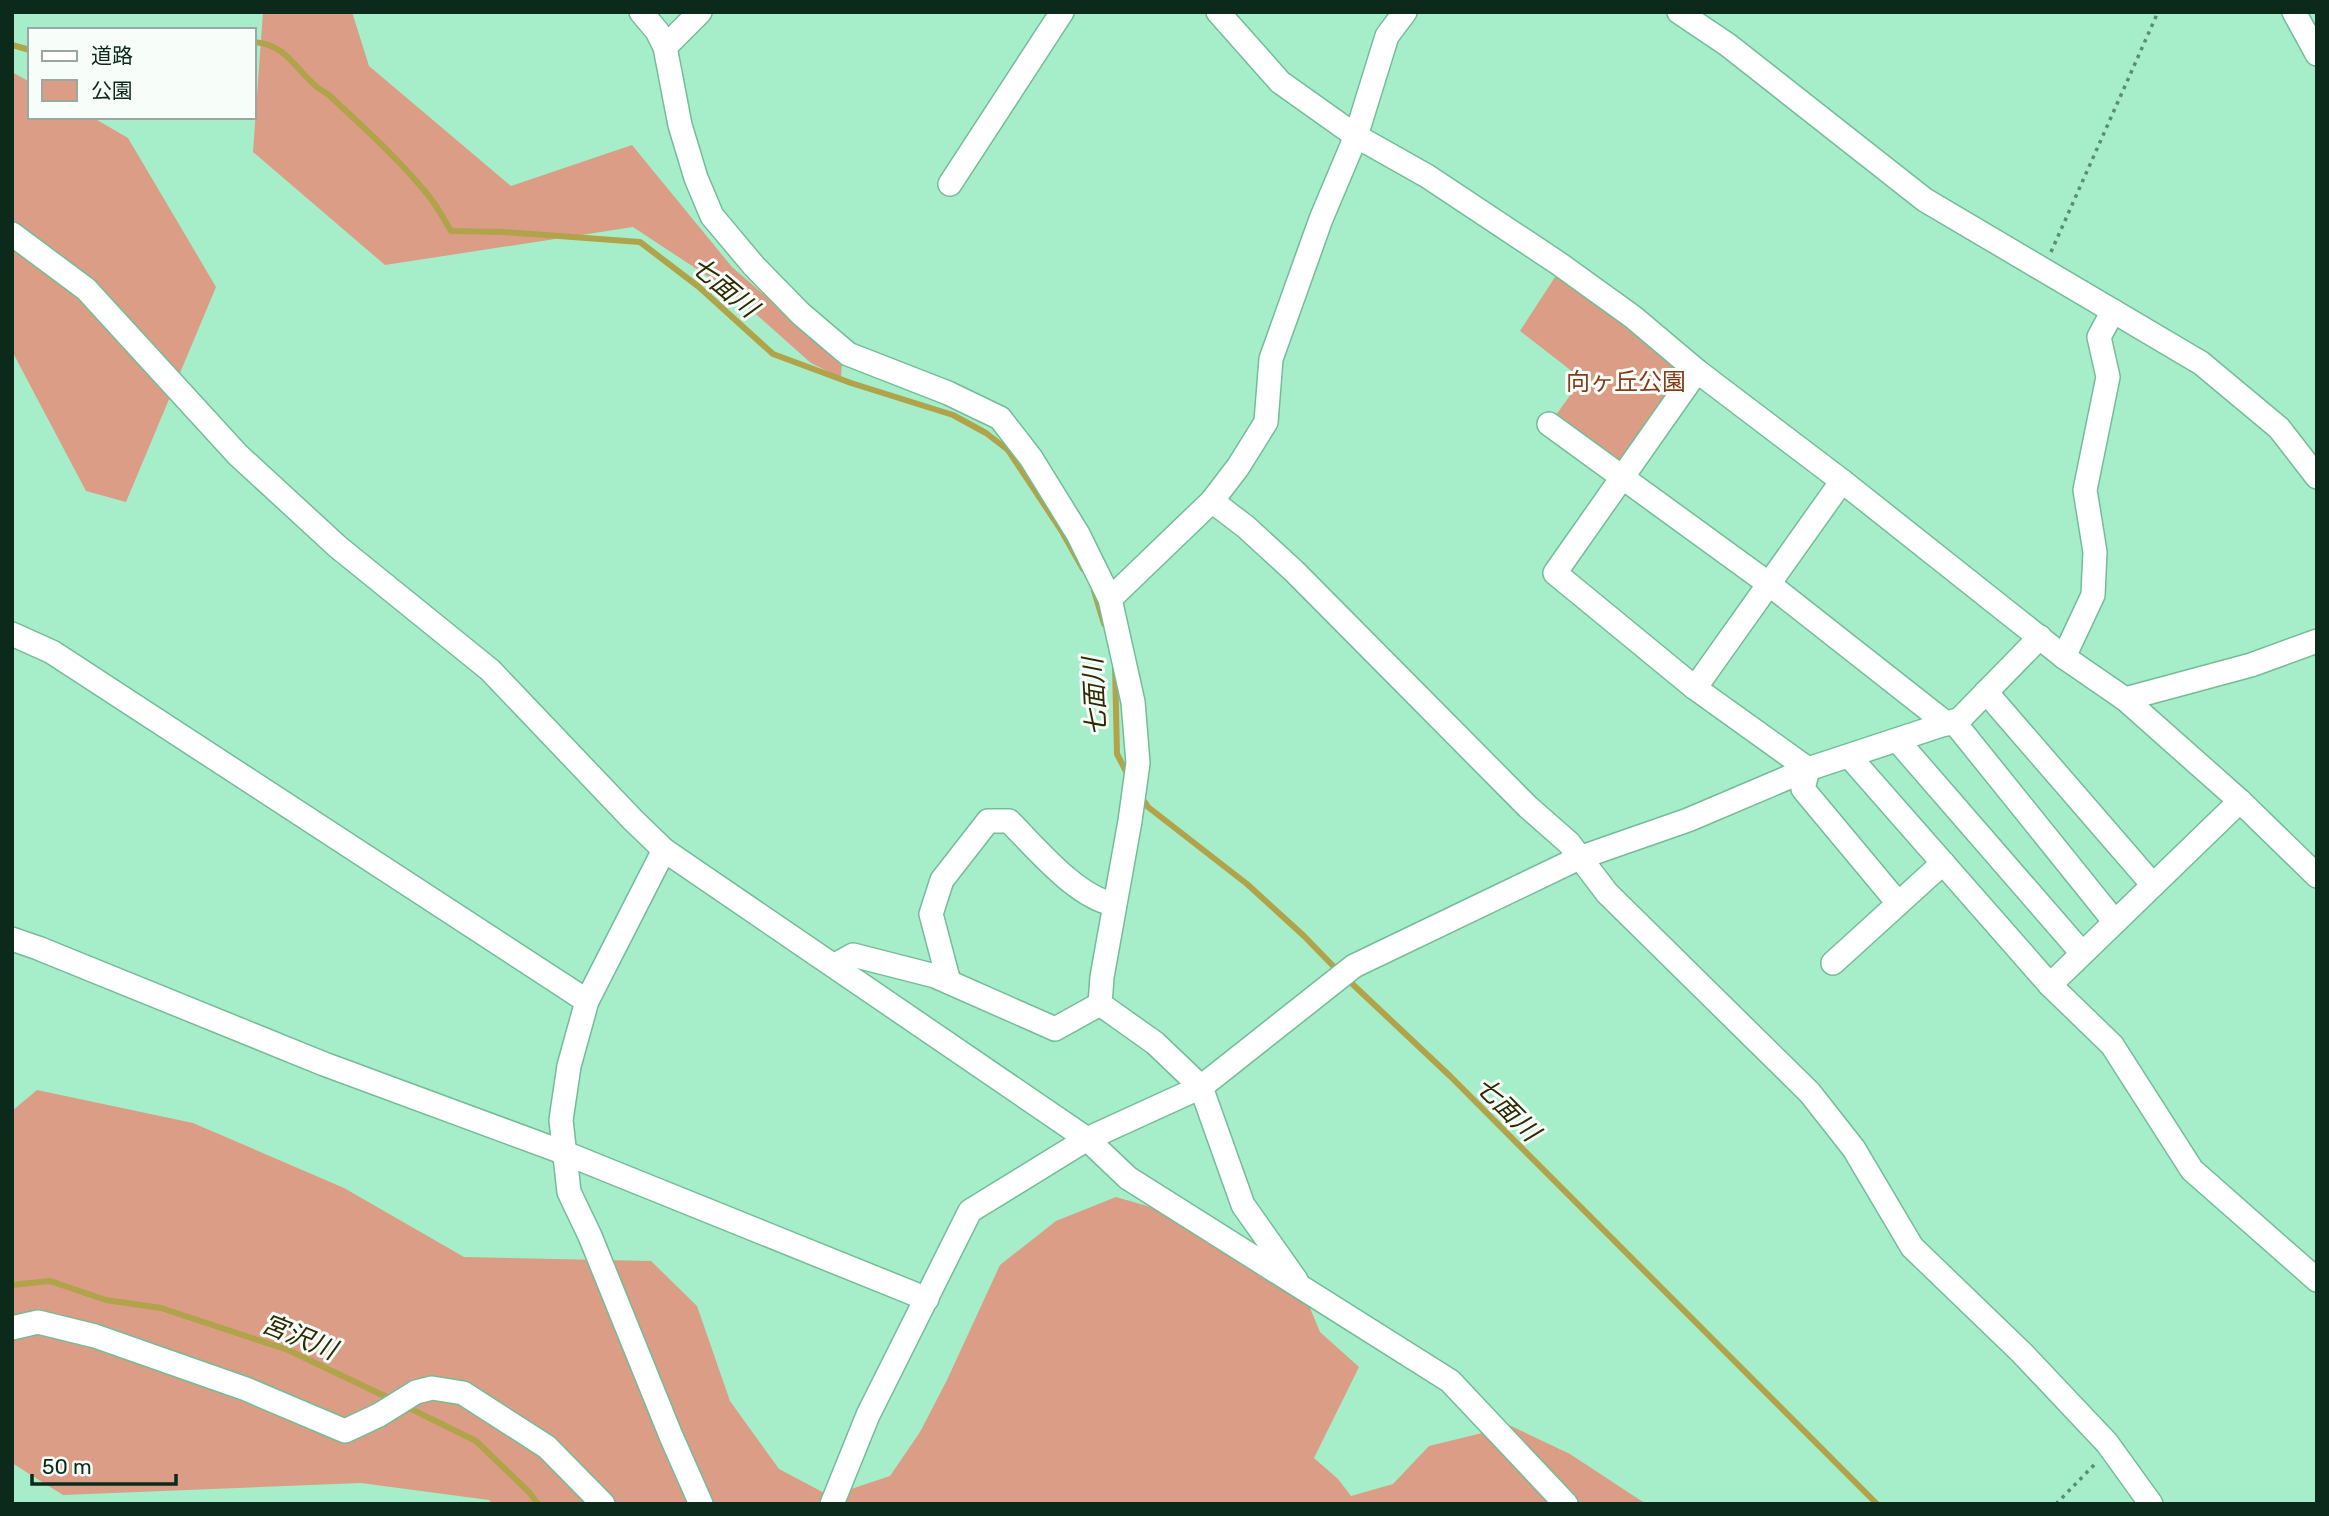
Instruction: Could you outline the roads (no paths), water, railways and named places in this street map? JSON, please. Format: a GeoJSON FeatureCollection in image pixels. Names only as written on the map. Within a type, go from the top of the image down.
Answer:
{"type":"FeatureCollection","features":[{"type":"Feature","properties":{"kind":"street"},"geometry":{"type":"LineString","coordinates":[[641,12],[657,31],[665,47],[680,125],[696,178],[712,216],[754,266],[801,314],[848,354],[948,393],[1000,418],[1031,458],[1078,534],[1110,599],[1133,702],[1137,770],[1102,977],[1100,1004]]}},
{"type":"Feature","properties":{"kind":"street"},"geometry":{"type":"LineString","coordinates":[[665,47],[700,12]]}},
{"type":"Feature","properties":{"kind":"street"},"geometry":{"type":"LineString","coordinates":[[950,184],[1062,12]]}},
{"type":"Feature","properties":{"kind":"street"},"geometry":{"type":"LineString","coordinates":[[1218,12],[1280,82],[1356,136],[1427,177],[1558,263],[1633,317],[2064,657],[2126,699],[2240,801],[2317,876]]}},
{"type":"Feature","properties":{"kind":"street"},"geometry":{"type":"LineString","coordinates":[[1110,599],[1212,501],[1238,467],[1266,422],[1271,359],[1321,219],[1356,136],[1387,36],[1405,12]]}},
{"type":"Feature","properties":{"kind":"street"},"geometry":{"type":"LineString","coordinates":[[1679,12],[1728,45],[1925,200],[2201,363],[2279,428],[2317,477]]}},
{"type":"Feature","properties":{"kind":"street"},"geometry":{"type":"LineString","coordinates":[[2294,12],[2317,54]]}},
{"type":"Feature","properties":{"kind":"street"},"geometry":{"type":"LineString","coordinates":[[12,234],[86,289],[237,455],[338,547],[490,670],[664,850],[1087,1139],[1128,1178],[1450,1381],[1566,1504]]}},
{"type":"Feature","properties":{"kind":"street"},"geometry":{"type":"LineString","coordinates":[[2064,657],[2093,595],[2095,552],[2085,490],[2108,377],[2099,337],[2113,311]]}},
{"type":"Feature","properties":{"kind":"street"},"geometry":{"type":"LineString","coordinates":[[1697,370],[1555,573],[1695,688],[1808,769]]}},
{"type":"Feature","properties":{"kind":"street"},"geometry":{"type":"LineString","coordinates":[[1549,424],[1769,584],[1950,723],[2115,922]]}},
{"type":"Feature","properties":{"kind":"street"},"geometry":{"type":"LineString","coordinates":[[1695,688],[1842,481]]}},
{"type":"Feature","properties":{"kind":"street"},"geometry":{"type":"LineString","coordinates":[[1212,501],[1294,571],[1528,807],[1569,843],[1607,893],[1810,1093],[1854,1149],[1912,1247],[2022,1353],[2111,1448],[2151,1504]]}},
{"type":"Feature","properties":{"kind":"street"},"geometry":{"type":"LineString","coordinates":[[12,634],[52,652],[587,1001]]}},
{"type":"Feature","properties":{"kind":"street"},"geometry":{"type":"LineString","coordinates":[[832,1504],[868,1415],[970,1211],[1087,1139],[1200,1087],[1353,967],[1579,858],[1688,820],[1808,769],[1960,719],[2039,636]]}},
{"type":"Feature","properties":{"kind":"street"},"geometry":{"type":"LineString","coordinates":[[2126,699],[2251,665],[2317,641]]}},
{"type":"Feature","properties":{"kind":"street"},"geometry":{"type":"LineString","coordinates":[[1986,692],[2153,885]]}},
{"type":"Feature","properties":{"kind":"street"},"geometry":{"type":"LineString","coordinates":[[1898,741],[2082,953]]}},
{"type":"Feature","properties":{"kind":"street"},"geometry":{"type":"LineString","coordinates":[[1849,756],[2050,985],[2112,1045],[2192,1170],[2317,1280]]}},
{"type":"Feature","properties":{"kind":"street"},"geometry":{"type":"LineString","coordinates":[[1808,769],[1802,789],[1898,903]]}},
{"type":"Feature","properties":{"kind":"street"},"geometry":{"type":"LineString","coordinates":[[2050,985],[2240,801]]}},
{"type":"Feature","properties":{"kind":"street"},"geometry":{"type":"LineString","coordinates":[[949,982],[931,914],[942,880],[988,821],[1009,821],[1066,877],[1101,902],[1114,904]]}},
{"type":"Feature","properties":{"kind":"street"},"geometry":{"type":"LineString","coordinates":[[664,850],[587,1001],[569,1066],[561,1120],[569,1192],[590,1236],[701,1504]]}},
{"type":"Feature","properties":{"kind":"street"},"geometry":{"type":"LineString","coordinates":[[1833,963],[1943,863]]}},
{"type":"Feature","properties":{"kind":"street"},"geometry":{"type":"LineString","coordinates":[[12,939],[324,1065],[565,1153],[927,1299]]}},
{"type":"Feature","properties":{"kind":"street"},"geometry":{"type":"LineString","coordinates":[[835,965],[853,955],[935,976],[1055,1029],[1100,1004]]}},
{"type":"Feature","properties":{"kind":"street"},"geometry":{"type":"LineString","coordinates":[[1100,1004],[1155,1044],[1200,1087],[1243,1205],[1302,1289]]}},
{"type":"Feature","properties":{"kind":"street"},"geometry":{"type":"LineString","coordinates":[[12,1328],[38,1322],[95,1336],[246,1389],[345,1431],[379,1415],[416,1392],[432,1388],[463,1394],[547,1447],[604,1504]]}},
{"type":"Feature","properties":{"kind":"waterway","name":"七面川"},"geometry":{"type":"LineString","coordinates":[[256,42],[275,48],[289,58],[309,80],[368,132],[428,195],[451,231],[640,242],[699,287],[773,354],[851,383],[953,415],[986,433],[1008,450],[1061,530],[1083,569]]}},
{"type":"Feature","properties":{"kind":"waterway","name":"七面川"},"geometry":{"type":"LineString","coordinates":[[12,45],[28,49]]}},
{"type":"Feature","properties":{"kind":"waterway","name":"七面川"},"geometry":{"type":"LineString","coordinates":[[1094,591],[1104,624]]}},
{"type":"Feature","properties":{"kind":"waterway","name":"七面川"},"geometry":{"type":"LineString","coordinates":[[1115,665],[1117,754],[1129,777]]}},
{"type":"Feature","properties":{"kind":"waterway","name":"七面川"},"geometry":{"type":"LineString","coordinates":[[1140,795],[1148,807],[1247,884],[1338,971]]}},
{"type":"Feature","properties":{"kind":"waterway","name":"七面川"},"geometry":{"type":"LineString","coordinates":[[1346,978],[1450,1076],[1877,1504]]}},
{"type":"Feature","properties":{"kind":"waterway","name":"宮沢川"},"geometry":{"type":"LineString","coordinates":[[12,1285],[50,1281],[106,1300],[161,1308],[288,1350],[393,1400]]}},
{"type":"Feature","properties":{"kind":"waterway","name":"宮沢川"},"geometry":{"type":"LineString","coordinates":[[403,1405],[476,1441],[538,1504]]}},
{"type":"Feature","properties":{"kind":"park label","name":"向ヶ丘公園"},"geometry":{"type":"Point","coordinates":[1626,382]}}]}
